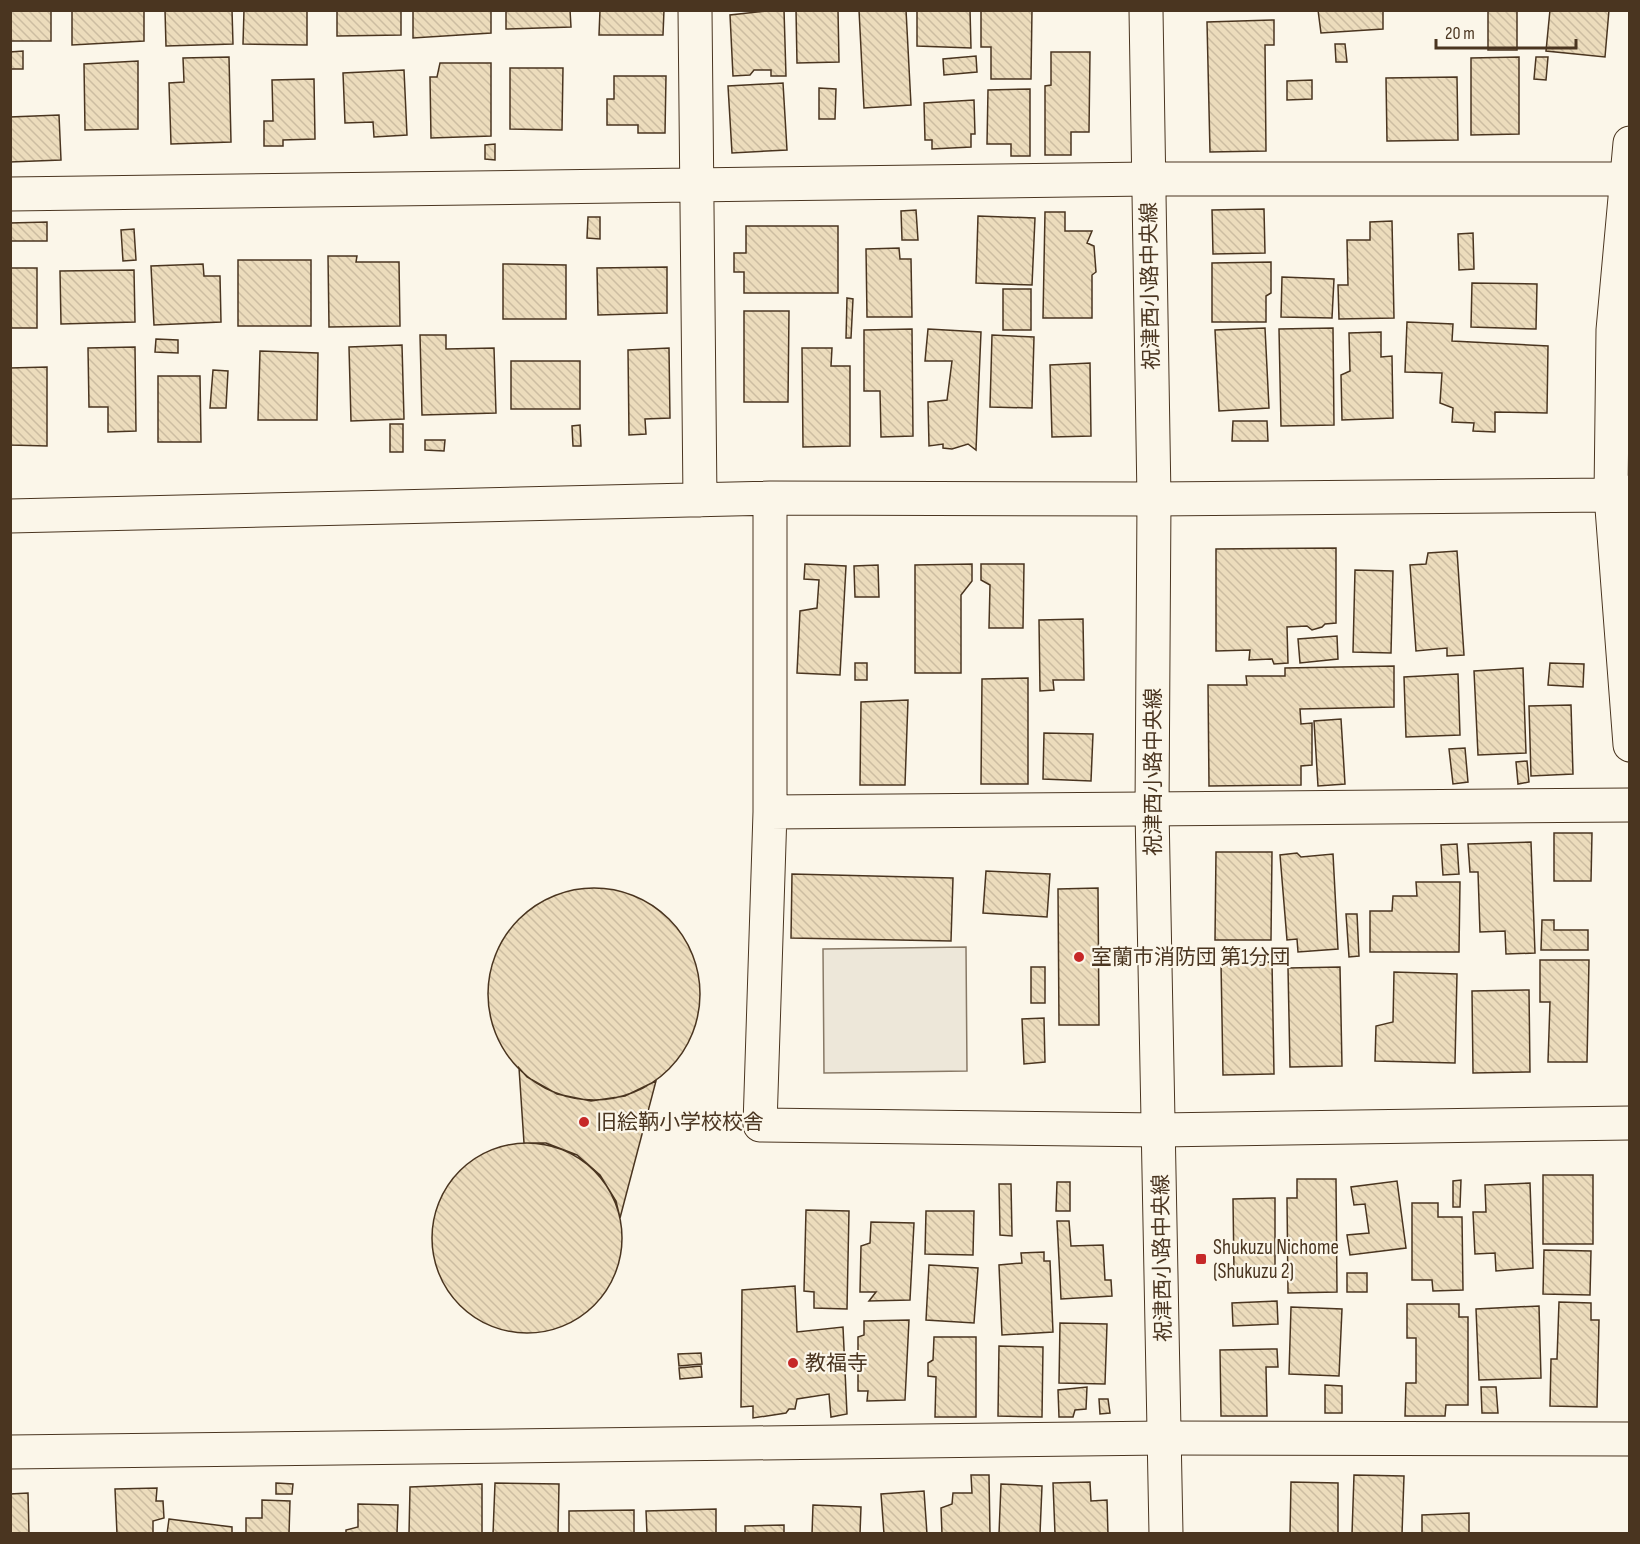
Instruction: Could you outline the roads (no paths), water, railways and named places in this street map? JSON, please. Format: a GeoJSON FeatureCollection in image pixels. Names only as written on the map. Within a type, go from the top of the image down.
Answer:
{"type":"FeatureCollection","features":[{"type":"Feature","properties":{"kind":"street"},"geometry":{"type":"LineString","coordinates":[[695,10],[700,500]]}},
{"type":"Feature","properties":{"kind":"street","name":"祝津西小路中央線"},"geometry":{"type":"LineString","coordinates":[[1146,10],[1154,499],[1152,810],[1160,1130],[1166,1533]]}},
{"type":"Feature","properties":{"kind":"street"},"geometry":{"type":"LineString","coordinates":[[1629,143],[1613,330],[1629,745]]}},
{"type":"Feature","properties":{"kind":"street"},"geometry":{"type":"LineString","coordinates":[[10,194],[1149,179],[1626,179]]}},
{"type":"Feature","properties":{"kind":"street"},"geometry":{"type":"LineString","coordinates":[[10,516],[770,498],[1154,499],[1620,493]]}},
{"type":"Feature","properties":{"kind":"street"},"geometry":{"type":"LineString","coordinates":[[770,498],[770,812],[760,1125],[1160,1130],[1629,1123]]}},
{"type":"Feature","properties":{"kind":"street"},"geometry":{"type":"LineString","coordinates":[[770,812],[1629,805]]}},
{"type":"Feature","properties":{"kind":"street"},"geometry":{"type":"LineString","coordinates":[[10,1452],[1164,1438],[1629,1439]]}},
{"type":"Feature","properties":{"kind":"place","name":"室蘭市消防団 第1分団"},"geometry":{"type":"Point","coordinates":[1079,957]}},
{"type":"Feature","properties":{"kind":"place","name":"旧絵鞆小学校校舎"},"geometry":{"type":"Point","coordinates":[584,1122]}},
{"type":"Feature","properties":{"kind":"place","name":"Shukuzu Nichome (Shukuzu 2)"},"geometry":{"type":"Point","coordinates":[1201,1259]}},
{"type":"Feature","properties":{"kind":"place","name":"教福寺"},"geometry":{"type":"Point","coordinates":[793,1363]}}]}
